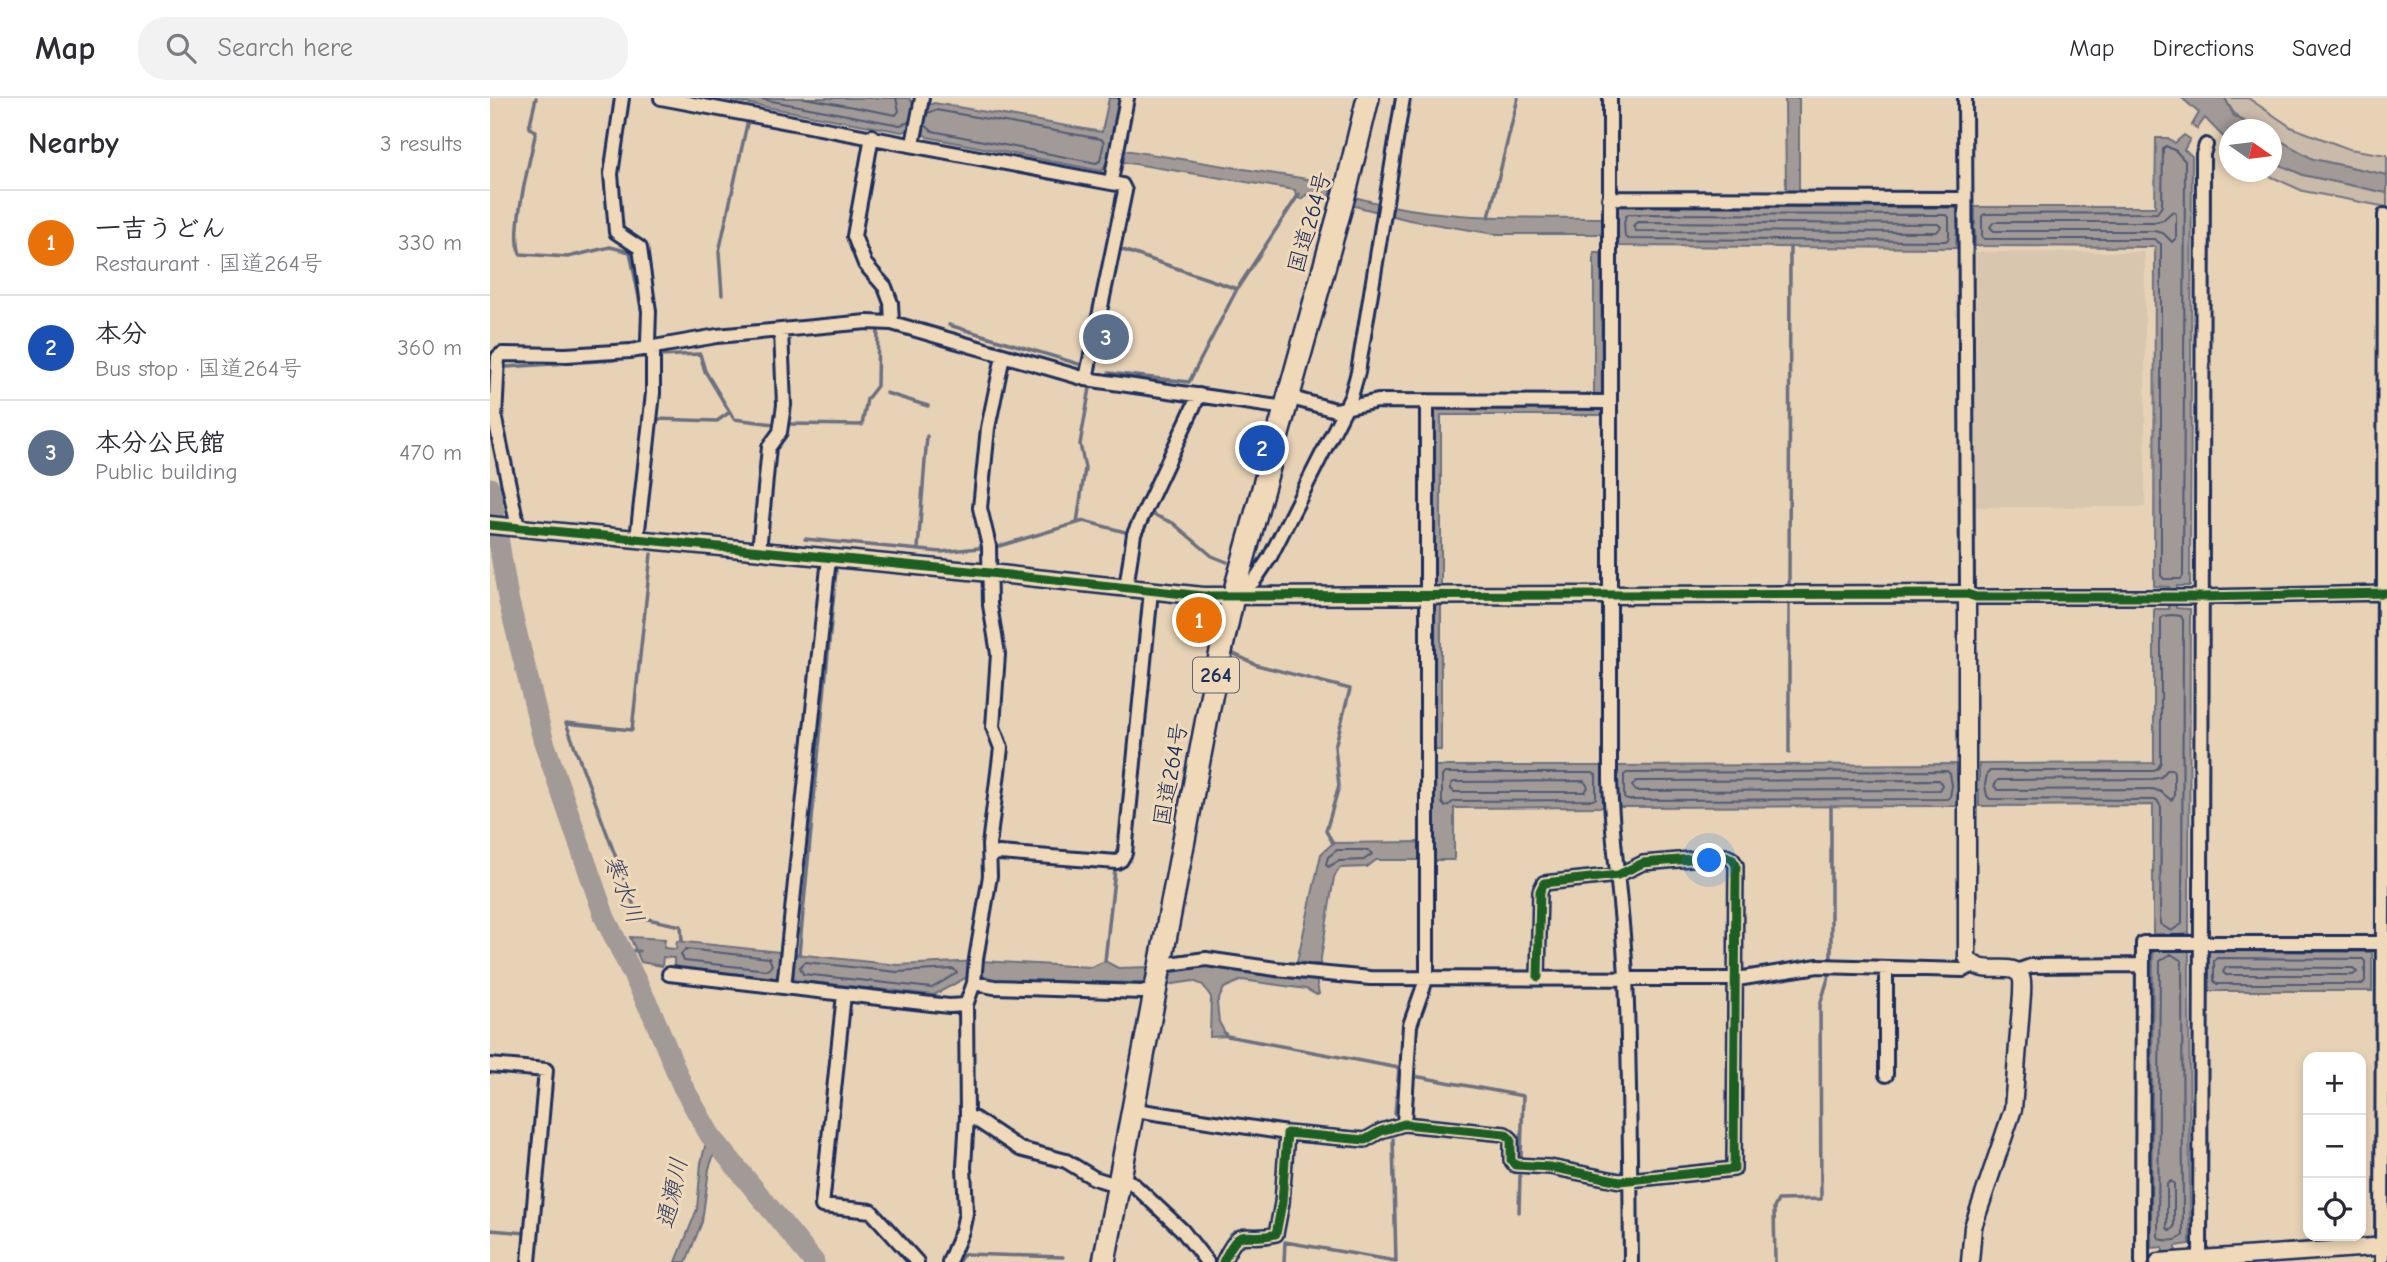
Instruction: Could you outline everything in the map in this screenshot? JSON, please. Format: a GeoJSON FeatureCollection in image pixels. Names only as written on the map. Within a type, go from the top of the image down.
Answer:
{"type":"FeatureCollection","features":[{"type":"Feature","properties":{"kind":"highway","name":"国道264号"},"geometry":{"type":"LineString","coordinates":[[1104,1262],[1122,1179],[1211,697],[1233,597],[1347,185],[1368,98]]}},
{"type":"Feature","properties":{"kind":"street"},"geometry":{"type":"LineString","coordinates":[[622,98],[611,174],[615,232],[640,248],[649,311],[647,322],[650,347],[653,350],[653,393],[637,539]]}},
{"type":"Feature","properties":{"kind":"street"},"geometry":{"type":"LineString","coordinates":[[661,98],[872,136],[914,139],[1122,184],[1125,191],[1086,379]]}},
{"type":"Feature","properties":{"kind":"street"},"geometry":{"type":"LineString","coordinates":[[1111,181],[1127,98]]}},
{"type":"Feature","properties":{"kind":"street"},"geometry":{"type":"LineString","coordinates":[[1233,597],[1254,582],[1270,557],[1346,407],[1358,372],[1403,98]]}},
{"type":"Feature","properties":{"kind":"street"},"geometry":{"type":"LineString","coordinates":[[1610,98],[1610,786],[1626,978],[1630,1262]]}},
{"type":"Feature","properties":{"kind":"street"},"geometry":{"type":"LineString","coordinates":[[1965,98],[1967,957],[1972,965]]}},
{"type":"Feature","properties":{"kind":"street"},"geometry":{"type":"LineString","coordinates":[[914,139],[922,99]]}},
{"type":"Feature","properties":{"kind":"street"},"geometry":{"type":"LineString","coordinates":[[872,136],[854,236],[865,264],[886,287],[891,303],[892,323]]}},
{"type":"Feature","properties":{"kind":"street"},"geometry":{"type":"LineString","coordinates":[[2200,1261],[2203,154],[2206,145]]}},
{"type":"Feature","properties":{"kind":"street"},"geometry":{"type":"LineString","coordinates":[[1609,198],[1965,199]]}},
{"type":"Feature","properties":{"kind":"street"},"geometry":{"type":"LineString","coordinates":[[2160,1262],[2384,1251],[2385,215]]}},
{"type":"Feature","properties":{"kind":"street"},"geometry":{"type":"LineString","coordinates":[[518,528],[495,419],[498,358],[502,354],[566,355],[632,351],[717,336],[867,322],[892,323],[1086,379],[1335,410],[1377,401],[1609,401]]}},
{"type":"Feature","properties":{"kind":"street"},"geometry":{"type":"LineString","coordinates":[[759,551],[769,447],[780,432],[784,405],[781,331]]}},
{"type":"Feature","properties":{"kind":"street"},"geometry":{"type":"LineString","coordinates":[[949,1262],[962,1231],[966,1213],[966,1005],[975,981],[976,959],[990,876],[989,845],[1001,748],[993,727],[998,654],[990,604],[989,546],[980,508],[988,428],[1003,356]]}},
{"type":"Feature","properties":{"kind":"street"},"geometry":{"type":"LineString","coordinates":[[1126,588],[1135,534],[1199,395]]}},
{"type":"Feature","properties":{"kind":"street"},"geometry":{"type":"LineString","coordinates":[[1404,1124],[1410,1025],[1427,977],[1427,401]]}},
{"type":"Feature","properties":{"kind":"street"},"geometry":{"type":"LineString","coordinates":[[490,525],[1203,596],[1968,594],[1976,597],[2201,597],[2385,593]]}},
{"type":"Feature","properties":{"kind":"street"},"geometry":{"type":"LineString","coordinates":[[784,987],[829,558]]}},
{"type":"Feature","properties":{"kind":"street"},"geometry":{"type":"LineString","coordinates":[[991,855],[999,853],[1117,862],[1121,860],[1125,853],[1151,591]]}},
{"type":"Feature","properties":{"kind":"street"},"geometry":{"type":"LineString","coordinates":[[1135,1110],[1287,1133],[1365,1140],[1381,1131],[1404,1124],[1505,1134],[1511,1139],[1511,1160],[1515,1165],[1550,1167],[1630,1180],[1734,1169],[1737,979],[1735,865],[1732,859],[1726,856],[1643,863],[1618,875],[1544,883],[1540,891],[1538,977]]}},
{"type":"Feature","properties":{"kind":"street"},"geometry":{"type":"LineString","coordinates":[[2142,1262],[2143,943],[2385,943]]}},
{"type":"Feature","properties":{"kind":"street"},"geometry":{"type":"LineString","coordinates":[[1162,964],[1206,959],[1370,978],[1737,979],[1818,966],[1963,970],[1972,965],[2017,971],[2031,966],[2141,965]]}},
{"type":"Feature","properties":{"kind":"street"},"geometry":{"type":"LineString","coordinates":[[1886,968],[1886,1075]]}},
{"type":"Feature","properties":{"kind":"street"},"geometry":{"type":"LineString","coordinates":[[1970,1262],[1973,1227],[2013,1109],[2022,994],[2021,976],[2017,971]]}},
{"type":"Feature","properties":{"kind":"street"},"geometry":{"type":"LineString","coordinates":[[669,974],[949,1006],[966,1005]]}},
{"type":"Feature","properties":{"kind":"street"},"geometry":{"type":"LineString","coordinates":[[975,981],[994,987],[1142,992],[1158,987]]}},
{"type":"Feature","properties":{"kind":"street"},"geometry":{"type":"LineString","coordinates":[[844,994],[822,1206],[872,1211],[917,1262]]}},
{"type":"Feature","properties":{"kind":"street"},"geometry":{"type":"LineString","coordinates":[[490,1065],[546,1070],[529,1262]]}},
{"type":"Feature","properties":{"kind":"street"},"geometry":{"type":"LineString","coordinates":[[967,1115],[1020,1149],[1066,1161],[1094,1178],[1110,1183],[1122,1179],[1132,1183],[1182,1230],[1207,1262]]}},
{"type":"Feature","properties":{"kind":"street"},"geometry":{"type":"LineString","coordinates":[[1223,1262],[1233,1241],[1239,1237],[1276,1234],[1282,1203],[1287,1133]]}},
{"type":"Feature","properties":{"kind":"shaded area"},"geometry":{"type":"Polygon","coordinates":[[[2225,98],[2248,98],[2279,119],[2240,119],[2225,98]]]}},
{"type":"Feature","properties":{"kind":"shaded area"},"geometry":{"type":"Polygon","coordinates":[[[2282,121],[2291,127],[2349,149],[2387,155],[2387,175],[2313,159],[2282,142],[2282,121]]]}},
{"type":"Feature","properties":{"kind":"shaded area"},"geometry":{"type":"Polygon","coordinates":[[[2282,166],[2303,175],[2387,193],[2387,207],[2303,191],[2282,182],[2282,166]]]}},
{"type":"Feature","properties":{"kind":"shaded area"},"geometry":{"type":"Polygon","coordinates":[[[1976,252],[2145,252],[2145,507],[1975,507],[1976,252]]]}},
{"type":"Feature","properties":{"kind":"water"},"geometry":{"type":"Polygon","coordinates":[[[718,98],[909,98],[914,104],[927,106],[934,103],[1102,132],[1109,98],[1120,98],[1110,150],[1125,150],[1313,180],[1332,187],[1329,198],[1310,192],[1301,199],[1296,197],[1295,190],[1122,162],[1122,159],[1109,157],[1102,171],[927,137],[916,130],[902,132],[718,98]]]}},
{"type":"Feature","properties":{"kind":"water"},"geometry":{"type":"Polygon","coordinates":[[[1785,98],[1799,98],[1799,192],[1786,193],[1785,98]]]}},
{"type":"Feature","properties":{"kind":"water"},"geometry":{"type":"Polygon","coordinates":[[[2182,98],[2225,98],[2234,116],[2240,119],[2219,119],[2219,133],[2205,118],[2197,129],[2192,125],[2199,113],[2182,98]]]}},
{"type":"Feature","properties":{"kind":"water"},"geometry":{"type":"Polygon","coordinates":[[[2184,135],[2190,139],[2184,150],[2192,156],[2190,586],[2177,586],[2176,608],[2190,609],[2189,934],[2178,935],[2178,950],[2189,950],[2190,1244],[2176,1246],[2176,1262],[2163,1262],[2163,1247],[2151,1248],[2153,950],[2164,950],[2164,934],[2153,934],[2153,805],[1979,806],[1979,790],[1958,789],[1957,806],[1617,807],[1617,791],[1604,790],[1603,807],[1454,808],[1454,860],[1435,860],[1434,855],[1419,855],[1419,860],[1376,860],[1367,867],[1340,868],[1334,877],[1320,964],[1313,964],[1311,978],[1316,979],[1319,994],[1306,989],[1242,980],[1224,988],[1217,1003],[1219,1022],[1227,1036],[1210,1037],[1211,997],[1203,985],[1193,981],[1167,985],[1170,969],[1205,964],[1265,973],[1277,978],[1283,975],[1304,978],[1306,963],[1297,962],[1321,854],[1333,843],[1419,842],[1419,846],[1435,846],[1435,766],[1603,766],[1604,783],[1617,782],[1617,766],[1957,764],[1957,781],[1979,781],[1979,764],[2154,763],[2154,609],[2169,609],[2169,587],[2154,586],[2155,247],[1975,246],[1975,230],[1957,230],[1956,248],[1618,246],[1617,230],[1602,230],[1602,234],[1495,234],[1409,220],[1351,205],[1354,197],[1385,205],[1447,214],[1602,218],[1602,222],[1617,222],[1618,206],[1957,208],[1957,223],[1975,224],[1975,207],[2155,207],[2156,138],[2168,138],[2175,143],[2184,135]]]}},
{"type":"Feature","properties":{"kind":"water"},"geometry":{"type":"Polygon","coordinates":[[[2282,142],[2313,159],[2387,175],[2387,193],[2303,175],[2282,166],[2282,142]]]}},
{"type":"Feature","properties":{"kind":"water"},"geometry":{"type":"Polygon","coordinates":[[[1594,253],[1601,253],[1602,395],[1594,395],[1594,253]]]}},
{"type":"Feature","properties":{"kind":"water"},"geometry":{"type":"Polygon","coordinates":[[[1433,407],[1602,407],[1602,415],[1441,415],[1441,587],[1433,587],[1433,407]]]}},
{"type":"Feature","properties":{"kind":"water"},"geometry":{"type":"Polygon","coordinates":[[[1433,605],[1441,605],[1441,750],[1433,750],[1433,605]]]}},
{"type":"Feature","properties":{"kind":"water"},"geometry":{"type":"Polygon","coordinates":[[[630,937],[665,939],[664,948],[676,949],[677,941],[779,952],[779,961],[794,963],[796,954],[898,965],[980,961],[1091,967],[1105,961],[1118,968],[1150,967],[1148,983],[996,980],[969,976],[934,995],[793,980],[794,971],[778,969],[777,978],[674,967],[674,958],[663,957],[662,966],[641,962],[630,937]]]}},
{"type":"Feature","properties":{"kind":"water"},"geometry":{"type":"Polygon","coordinates":[[[2207,951],[2372,952],[2372,991],[2207,991],[2207,951]]]}},
{"type":"Feature","properties":{"kind":"water"},"geometry":{"type":"Polygon","coordinates":[[[706,1142],[714,1154],[709,1169],[702,1222],[686,1262],[676,1262],[697,1209],[701,1163],[706,1142]]]}},
{"type":"Feature","properties":{"kind":"waterway"},"geometry":{"type":"LineString","coordinates":[[536,98],[529,128],[536,131],[518,228],[520,254],[568,257],[610,247],[630,252],[642,313]]}},
{"type":"Feature","properties":{"kind":"waterway"},"geometry":{"type":"LineString","coordinates":[[1489,217],[1518,98]]}},
{"type":"Feature","properties":{"kind":"waterway"},"geometry":{"type":"LineString","coordinates":[[722,295],[719,252],[747,124]]}},
{"type":"Feature","properties":{"kind":"waterway"},"geometry":{"type":"LineString","coordinates":[[1109,373],[1189,382],[1237,289],[1299,194]]}},
{"type":"Feature","properties":{"kind":"waterway"},"geometry":{"type":"LineString","coordinates":[[1789,585],[1790,247]]}},
{"type":"Feature","properties":{"kind":"waterway"},"geometry":{"type":"LineString","coordinates":[[1123,250],[1237,289]]}},
{"type":"Feature","properties":{"kind":"waterway"},"geometry":{"type":"LineString","coordinates":[[949,325],[1082,365]]}},
{"type":"Feature","properties":{"kind":"waterway"},"geometry":{"type":"LineString","coordinates":[[788,424],[862,425],[867,399],[877,386],[878,326]]}},
{"type":"Feature","properties":{"kind":"waterway"},"geometry":{"type":"LineString","coordinates":[[660,356],[700,354],[705,371],[734,419],[774,424]]}},
{"type":"Feature","properties":{"kind":"waterway"},"geometry":{"type":"LineString","coordinates":[[640,357],[647,357]]}},
{"type":"Feature","properties":{"kind":"waterway"},"geometry":{"type":"LineString","coordinates":[[506,367],[614,360]]}},
{"type":"Feature","properties":{"kind":"waterway"},"geometry":{"type":"LineString","coordinates":[[1077,523],[1085,468],[1080,444],[1090,388]]}},
{"type":"Feature","properties":{"kind":"waterway"},"geometry":{"type":"LineString","coordinates":[[886,393],[928,406]]}},
{"type":"Feature","properties":{"kind":"waterway"},"geometry":{"type":"LineString","coordinates":[[656,419],[717,421],[730,412]]}},
{"type":"Feature","properties":{"kind":"waterway"},"geometry":{"type":"LineString","coordinates":[[918,549],[927,436]]}},
{"type":"Feature","properties":{"kind":"waterway","name":"寒水川"},"geometry":{"type":"LineString","coordinates":[[490,488],[508,598],[543,739],[605,918],[653,1015],[682,1085],[710,1135],[814,1262]]}},
{"type":"Feature","properties":{"kind":"waterway"},"geometry":{"type":"LineString","coordinates":[[1140,535],[1152,514],[1173,523],[1212,556],[1227,562]]}},
{"type":"Feature","properties":{"kind":"waterway"},"geometry":{"type":"LineString","coordinates":[[999,546],[1084,521],[1129,533]]}},
{"type":"Feature","properties":{"kind":"waterway"},"geometry":{"type":"LineString","coordinates":[[805,539],[941,552],[979,548]]}},
{"type":"Feature","properties":{"kind":"waterway"},"geometry":{"type":"LineString","coordinates":[[651,554],[632,730],[566,723],[638,917],[681,926],[682,941]]}},
{"type":"Feature","properties":{"kind":"waterway"},"geometry":{"type":"LineString","coordinates":[[799,954],[836,571]]}},
{"type":"Feature","properties":{"kind":"waterway"},"geometry":{"type":"LineString","coordinates":[[1789,604],[1789,753]]}},
{"type":"Feature","properties":{"kind":"waterway"},"geometry":{"type":"LineString","coordinates":[[1232,653],[1257,665],[1350,689],[1335,747],[1339,786],[1326,831],[1333,843]]}},
{"type":"Feature","properties":{"kind":"waterway"},"geometry":{"type":"LineString","coordinates":[[1831,806],[1831,959]]}},
{"type":"Feature","properties":{"kind":"waterway"},"geometry":{"type":"LineString","coordinates":[[1116,855],[1121,834]]}},
{"type":"Feature","properties":{"kind":"waterway"},"geometry":{"type":"LineString","coordinates":[[1105,961],[1115,869]]}},
{"type":"Feature","properties":{"kind":"waterway"},"geometry":{"type":"LineString","coordinates":[[1433,938],[1433,970]]}},
{"type":"Feature","properties":{"kind":"waterway"},"geometry":{"type":"LineString","coordinates":[[621,950],[639,951]]}},
{"type":"Feature","properties":{"kind":"waterway"},"geometry":{"type":"LineString","coordinates":[[1775,1262],[1774,1208],[1778,1200],[1821,1199],[1820,1005],[1830,972]]}},
{"type":"Feature","properties":{"kind":"waterway"},"geometry":{"type":"LineString","coordinates":[[830,1198],[849,1002]]}},
{"type":"Feature","properties":{"kind":"waterway"},"geometry":{"type":"LineString","coordinates":[[1224,1033],[1227,1036],[1399,1068],[1395,1114]]}},
{"type":"Feature","properties":{"kind":"waterway"},"geometry":{"type":"LineString","coordinates":[[1414,1076],[1523,1096],[1521,1155]]}},
{"type":"Feature","properties":{"kind":"waterway"},"geometry":{"type":"LineString","coordinates":[[1393,1139],[1396,1262]]}},
{"type":"Feature","properties":{"kind":"waterway"},"geometry":{"type":"LineString","coordinates":[[1519,1212],[1520,1176]]}},
{"type":"Feature","properties":{"kind":"waterway"},"geometry":{"type":"LineString","coordinates":[[490,1230],[526,1233]]}},
{"type":"Feature","properties":{"kind":"waterway"},"geometry":{"type":"LineString","coordinates":[[1284,1262],[1285,1242],[1396,1261]]}},
{"type":"Feature","properties":{"kind":"waterway"},"geometry":{"type":"LineString","coordinates":[[958,1262],[964,1254],[1063,1257]]}},
{"type":"Feature","properties":{"kind":"cycle path"},"geometry":{"type":"LineString","coordinates":[[490,525],[1203,596],[1967,594],[1976,597],[2201,597],[2387,593]]}},
{"type":"Feature","properties":{"kind":"cycle path"},"geometry":{"type":"LineString","coordinates":[[1223,1262],[1239,1238],[1276,1234],[1282,1203],[1287,1133],[1365,1140],[1381,1131],[1404,1124],[1505,1134],[1511,1139],[1511,1160],[1515,1165],[1550,1167],[1620,1181],[1734,1169],[1736,865],[1732,859],[1726,856],[1643,863],[1618,875],[1544,883],[1540,891],[1538,977]]}},
{"type":"Feature","properties":{"kind":"place","name":"本分公民館"},"geometry":{"type":"Point","coordinates":[1106,337]}},
{"type":"Feature","properties":{"kind":"place","name":"本分"},"geometry":{"type":"Point","coordinates":[1262,448]}},
{"type":"Feature","properties":{"kind":"place","name":"一吉うどん"},"geometry":{"type":"Point","coordinates":[1199,620]}},
{"type":"Feature","properties":{"kind":"water label","name":"通瀬川"},"geometry":{"type":"Point","coordinates":[672,1193]}}]}
